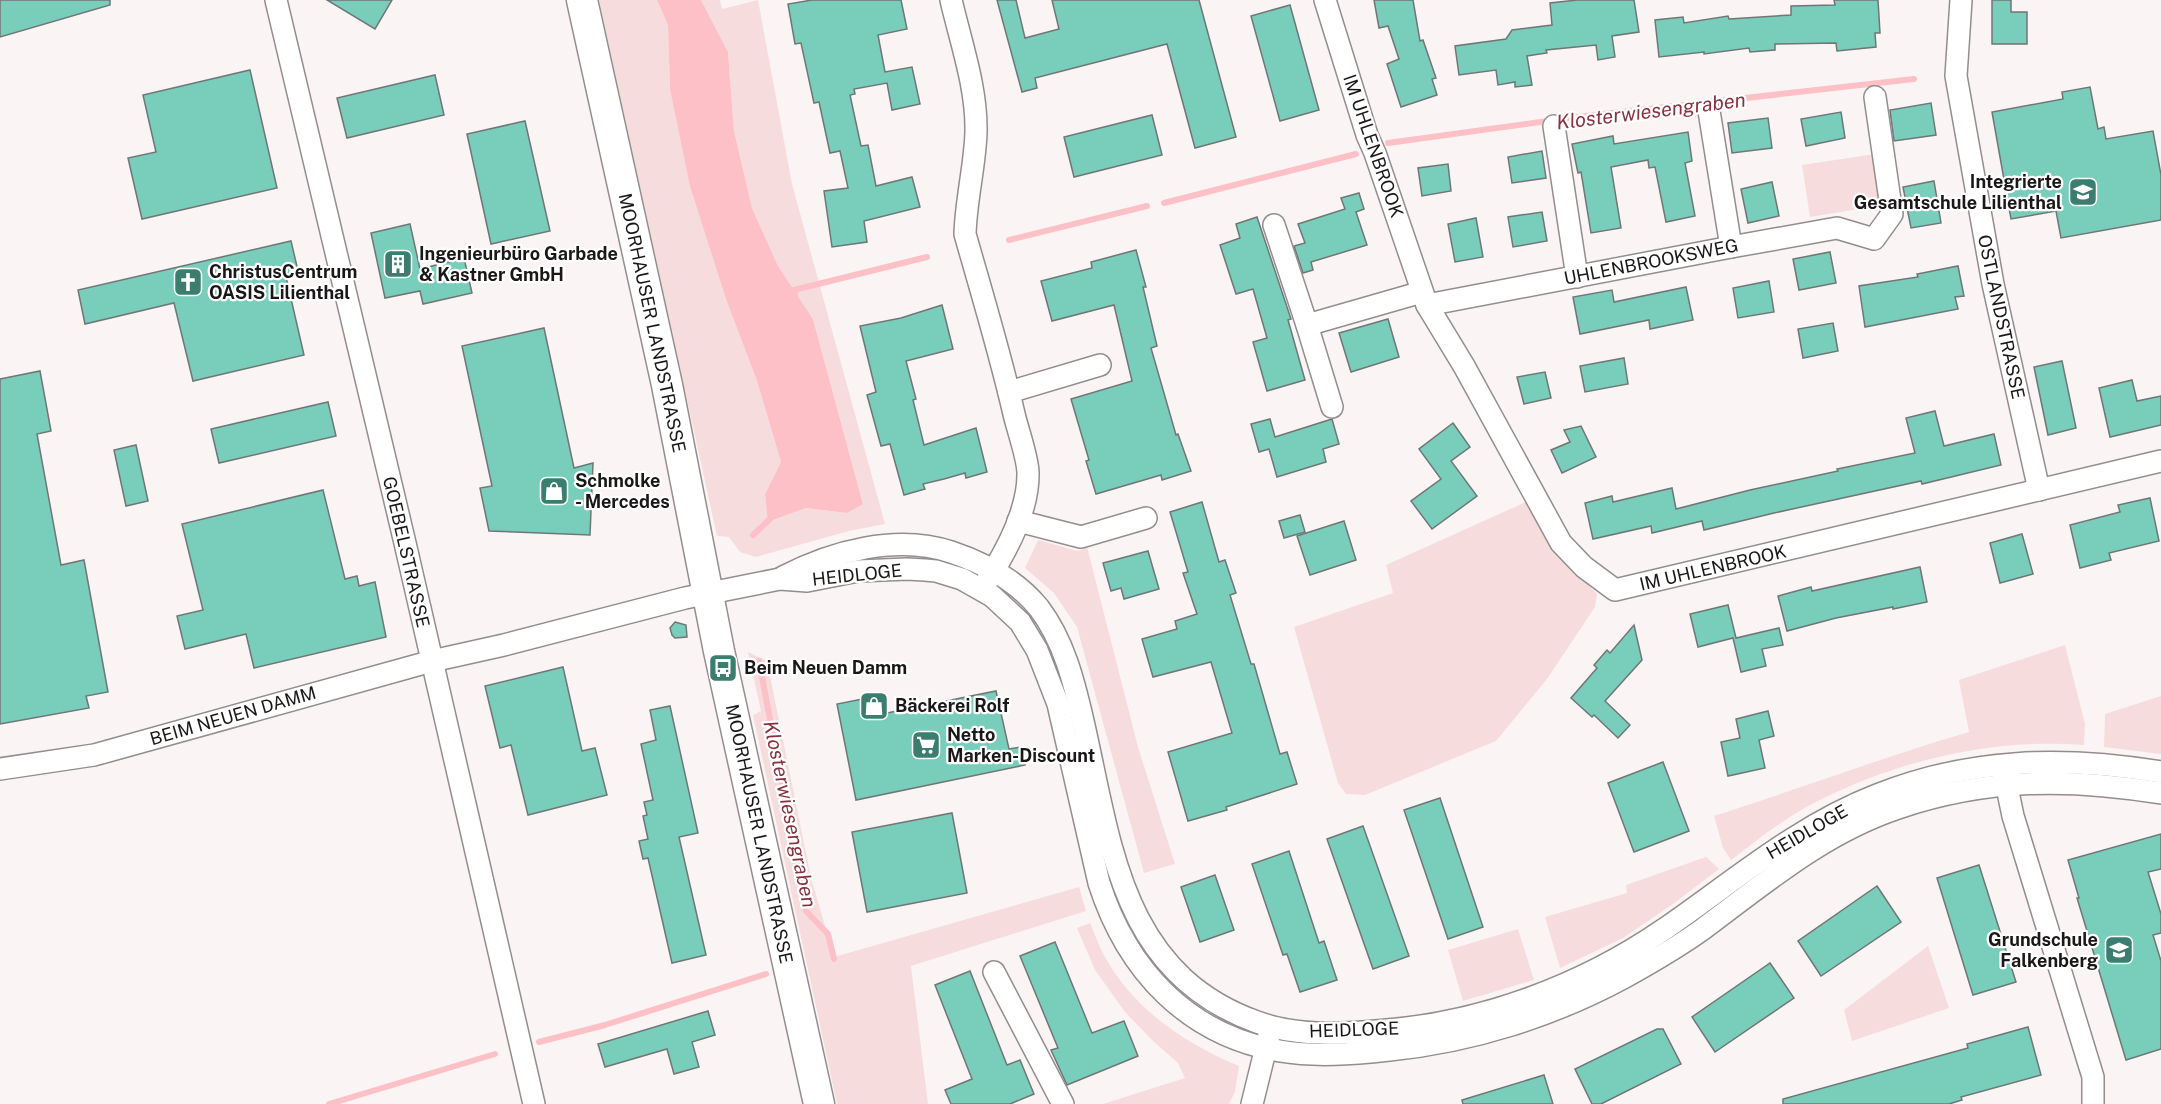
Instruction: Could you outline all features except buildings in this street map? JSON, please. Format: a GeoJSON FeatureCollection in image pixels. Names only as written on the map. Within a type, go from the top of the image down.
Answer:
{"type":"FeatureCollection","features":[{"type":"Feature","properties":{"kind":"street","name":"GOEBELSTRASSE"},"geometry":{"type":"LineString","coordinates":[[276,0],[534,1104]]}},
{"type":"Feature","properties":{"kind":"street","name":"MOORHAUSER LANDSTRASSE"},"geometry":{"type":"LineString","coordinates":[[582,0],[667,385],[708,594],[819,1104]]}},
{"type":"Feature","properties":{"kind":"street"},"geometry":{"type":"LineString","coordinates":[[951,0],[975,103],[976,133],[965,234],[1009,392],[1028,471],[1025,497],[1018,521],[1001,560],[982,590]]}},
{"type":"Feature","properties":{"kind":"street","name":"IM UHLENBROOK"},"geometry":{"type":"LineString","coordinates":[[1325,0],[1367,135],[1425,298],[1561,543],[1584,567],[1615,591],[2161,461]]}},
{"type":"Feature","properties":{"kind":"street","name":"OSTLANDSTRASSE"},"geometry":{"type":"LineString","coordinates":[[1961,0],[1956,76],[1993,284],[2039,490]]}},
{"type":"Feature","properties":{"kind":"street","name":"UHLENBROOKSWEG"},"geometry":{"type":"LineString","coordinates":[[1425,298],[1577,277],[1837,228],[1874,239],[1892,214],[1875,97]]}},
{"type":"Feature","properties":{"kind":"street"},"geometry":{"type":"LineString","coordinates":[[1709,111],[1731,247]]}},
{"type":"Feature","properties":{"kind":"street"},"geometry":{"type":"LineString","coordinates":[[1554,126],[1577,277]]}},
{"type":"Feature","properties":{"kind":"street"},"geometry":{"type":"LineString","coordinates":[[1274,225],[1332,407]]}},
{"type":"Feature","properties":{"kind":"street"},"geometry":{"type":"LineString","coordinates":[[1307,325],[1425,298]]}},
{"type":"Feature","properties":{"kind":"street"},"geometry":{"type":"LineString","coordinates":[[1009,392],[1100,365]]}},
{"type":"Feature","properties":{"kind":"street"},"geometry":{"type":"LineString","coordinates":[[1018,521],[1081,537],[1146,518]]}},
{"type":"Feature","properties":{"kind":"street","name":"HEIDLOGE"},"geometry":{"type":"LineString","coordinates":[[780,579],[802,567],[835,557],[886,545],[921,545],[939,548],[974,560],[994,571],[1024,593],[1038,607],[1065,657],[1078,703],[1110,848],[1122,885],[1138,922],[1171,967],[1198,991],[1237,1014],[1271,1027],[1295,1031],[1340,1034],[1396,1029],[1442,1022],[1531,997],[1582,976],[1630,952],[1785,843],[1849,807],[1920,781],[1965,770],[2161,793]]}},
{"type":"Feature","properties":{"kind":"street","name":"HEIDLOGE"},"geometry":{"type":"LineString","coordinates":[[708,594],[780,579],[807,581],[858,571],[907,568],[948,575],[982,590],[999,602],[1020,622],[1045,666],[1058,704],[1099,883],[1114,926],[1129,951],[1148,976],[1171,999],[1212,1027],[1266,1048],[1309,1054],[1361,1053],[1453,1041],[1516,1023],[1587,995],[1660,957],[1701,930],[1791,863],[1844,831],[1897,808],[2005,774],[2071,761],[2161,772]]}},
{"type":"Feature","properties":{"kind":"street","name":"BEIM NEUEN DAMM"},"geometry":{"type":"LineString","coordinates":[[0,769],[94,755],[432,661],[708,594]]}},
{"type":"Feature","properties":{"kind":"street"},"geometry":{"type":"LineString","coordinates":[[2005,774],[2013,816],[2093,1077],[2093,1104]]}},
{"type":"Feature","properties":{"kind":"street"},"geometry":{"type":"LineString","coordinates":[[994,972],[1063,1104]]}},
{"type":"Feature","properties":{"kind":"street"},"geometry":{"type":"LineString","coordinates":[[1252,1104],[1271,1027]]}},
{"type":"Feature","properties":{"kind":"shaded area"},"geometry":{"type":"Polygon","coordinates":[[[599,0],[657,0],[668,25],[670,89],[727,302],[757,381],[781,462],[765,494],[769,522],[806,508],[847,513],[863,503],[813,319],[778,266],[752,208],[734,131],[728,52],[701,0],[720,0],[722,9],[758,0],[792,184],[885,524],[849,531],[756,557],[740,552],[729,537],[717,536],[599,0]]]}},
{"type":"Feature","properties":{"kind":"shaded area"},"geometry":{"type":"Polygon","coordinates":[[[657,0],[701,0],[728,52],[734,131],[752,208],[778,266],[813,319],[863,504],[847,513],[806,508],[768,522],[765,494],[781,462],[757,381],[727,302],[690,186],[670,89],[668,25],[657,0]]]}},
{"type":"Feature","properties":{"kind":"shaded area"},"geometry":{"type":"Polygon","coordinates":[[[1875,154],[1883,205],[1810,217],[1802,165],[1875,154]]]}},
{"type":"Feature","properties":{"kind":"shaded area"},"geometry":{"type":"Polygon","coordinates":[[[1528,501],[1558,554],[1597,594],[1595,607],[1547,679],[1496,741],[1365,795],[1346,794],[1338,783],[1294,627],[1393,593],[1386,565],[1528,501]]]}},
{"type":"Feature","properties":{"kind":"shaded area"},"geometry":{"type":"Polygon","coordinates":[[[1038,540],[1078,551],[1087,547],[1138,747],[1175,864],[1144,873],[1077,627],[1054,593],[1025,568],[1038,540]]]}},
{"type":"Feature","properties":{"kind":"shaded area"},"geometry":{"type":"Polygon","coordinates":[[[2065,645],[2085,724],[2084,745],[2015,745],[1947,755],[1914,763],[1849,787],[1807,807],[1773,828],[1731,860],[1723,848],[1714,816],[1969,732],[1959,680],[2065,645]]]}},
{"type":"Feature","properties":{"kind":"shaded area"},"geometry":{"type":"Polygon","coordinates":[[[748,652],[767,661],[811,878],[834,957],[1079,887],[1086,911],[911,966],[928,1104],[837,1104],[753,715],[761,711],[748,652]]]}},
{"type":"Feature","properties":{"kind":"shaded area"},"geometry":{"type":"Polygon","coordinates":[[[2161,696],[2161,754],[2104,747],[2105,714],[2161,696]]]}},
{"type":"Feature","properties":{"kind":"shaded area"},"geometry":{"type":"Polygon","coordinates":[[[1706,857],[1719,869],[1623,938],[1560,968],[1545,917],[1627,893],[1626,885],[1706,857]]]}},
{"type":"Feature","properties":{"kind":"shaded area"},"geometry":{"type":"Polygon","coordinates":[[[1090,923],[1103,953],[1117,976],[1146,1009],[1181,1036],[1239,1066],[1235,1092],[1229,1104],[1103,1104],[1185,1078],[1178,1063],[1125,1012],[1095,970],[1077,928],[1090,923]]]}},
{"type":"Feature","properties":{"kind":"shaded area"},"geometry":{"type":"Polygon","coordinates":[[[1518,929],[1534,980],[1463,1001],[1448,950],[1518,929]]]}},
{"type":"Feature","properties":{"kind":"shaded area"},"geometry":{"type":"Polygon","coordinates":[[[1928,946],[1949,1008],[1852,1041],[1844,1010],[1928,946]]]}},
{"type":"Feature","properties":{"kind":"waterway","name":"Klosterwiesengraben"},"geometry":{"type":"LineString","coordinates":[[1388,143],[1577,117],[1914,79]]}},
{"type":"Feature","properties":{"kind":"waterway","name":"Klosterwiesengraben"},"geometry":{"type":"LineString","coordinates":[[1164,203],[1356,154]]}},
{"type":"Feature","properties":{"kind":"waterway","name":"Klosterwiesengraben"},"geometry":{"type":"LineString","coordinates":[[1009,240],[1147,206]]}},
{"type":"Feature","properties":{"kind":"waterway","name":"Klosterwiesengraben"},"geometry":{"type":"LineString","coordinates":[[795,296],[794,290],[927,257]]}},
{"type":"Feature","properties":{"kind":"waterway","name":"Klosterwiesengraben"},"geometry":{"type":"LineString","coordinates":[[753,535],[772,517]]}},
{"type":"Feature","properties":{"kind":"waterway","name":"Klosterwiesengraben"},"geometry":{"type":"LineString","coordinates":[[759,661],[806,911],[828,934],[834,959]]}},
{"type":"Feature","properties":{"kind":"waterway","name":"Klosterwiesengraben"},"geometry":{"type":"LineString","coordinates":[[539,1042],[605,1025],[766,974]]}},
{"type":"Feature","properties":{"kind":"waterway","name":"Klosterwiesengraben"},"geometry":{"type":"LineString","coordinates":[[329,1104],[495,1054]]}},
{"type":"Feature","properties":{"kind":"place","name":"Integrierte Gesamtschule Lilienthal"},"geometry":{"type":"Point","coordinates":[2083,192]}},
{"type":"Feature","properties":{"kind":"place","name":"Ingenieurbüro Garbade & Kastner GmbH"},"geometry":{"type":"Point","coordinates":[398,264]}},
{"type":"Feature","properties":{"kind":"place","name":"ChristusCentrum OASIS Lilienthal"},"geometry":{"type":"Point","coordinates":[188,282]}},
{"type":"Feature","properties":{"kind":"place","name":"Schmolke - Mercedes"},"geometry":{"type":"Point","coordinates":[554,491]}},
{"type":"Feature","properties":{"kind":"place","name":"Beim Neuen Damm"},"geometry":{"type":"Point","coordinates":[723,668]}},
{"type":"Feature","properties":{"kind":"place","name":"Bäckerei Rolf"},"geometry":{"type":"Point","coordinates":[874,706]}},
{"type":"Feature","properties":{"kind":"place","name":"Netto Marken-Discount"},"geometry":{"type":"Point","coordinates":[926,745]}},
{"type":"Feature","properties":{"kind":"place","name":"Grundschule Falkenberg"},"geometry":{"type":"Point","coordinates":[2119,950]}}]}
